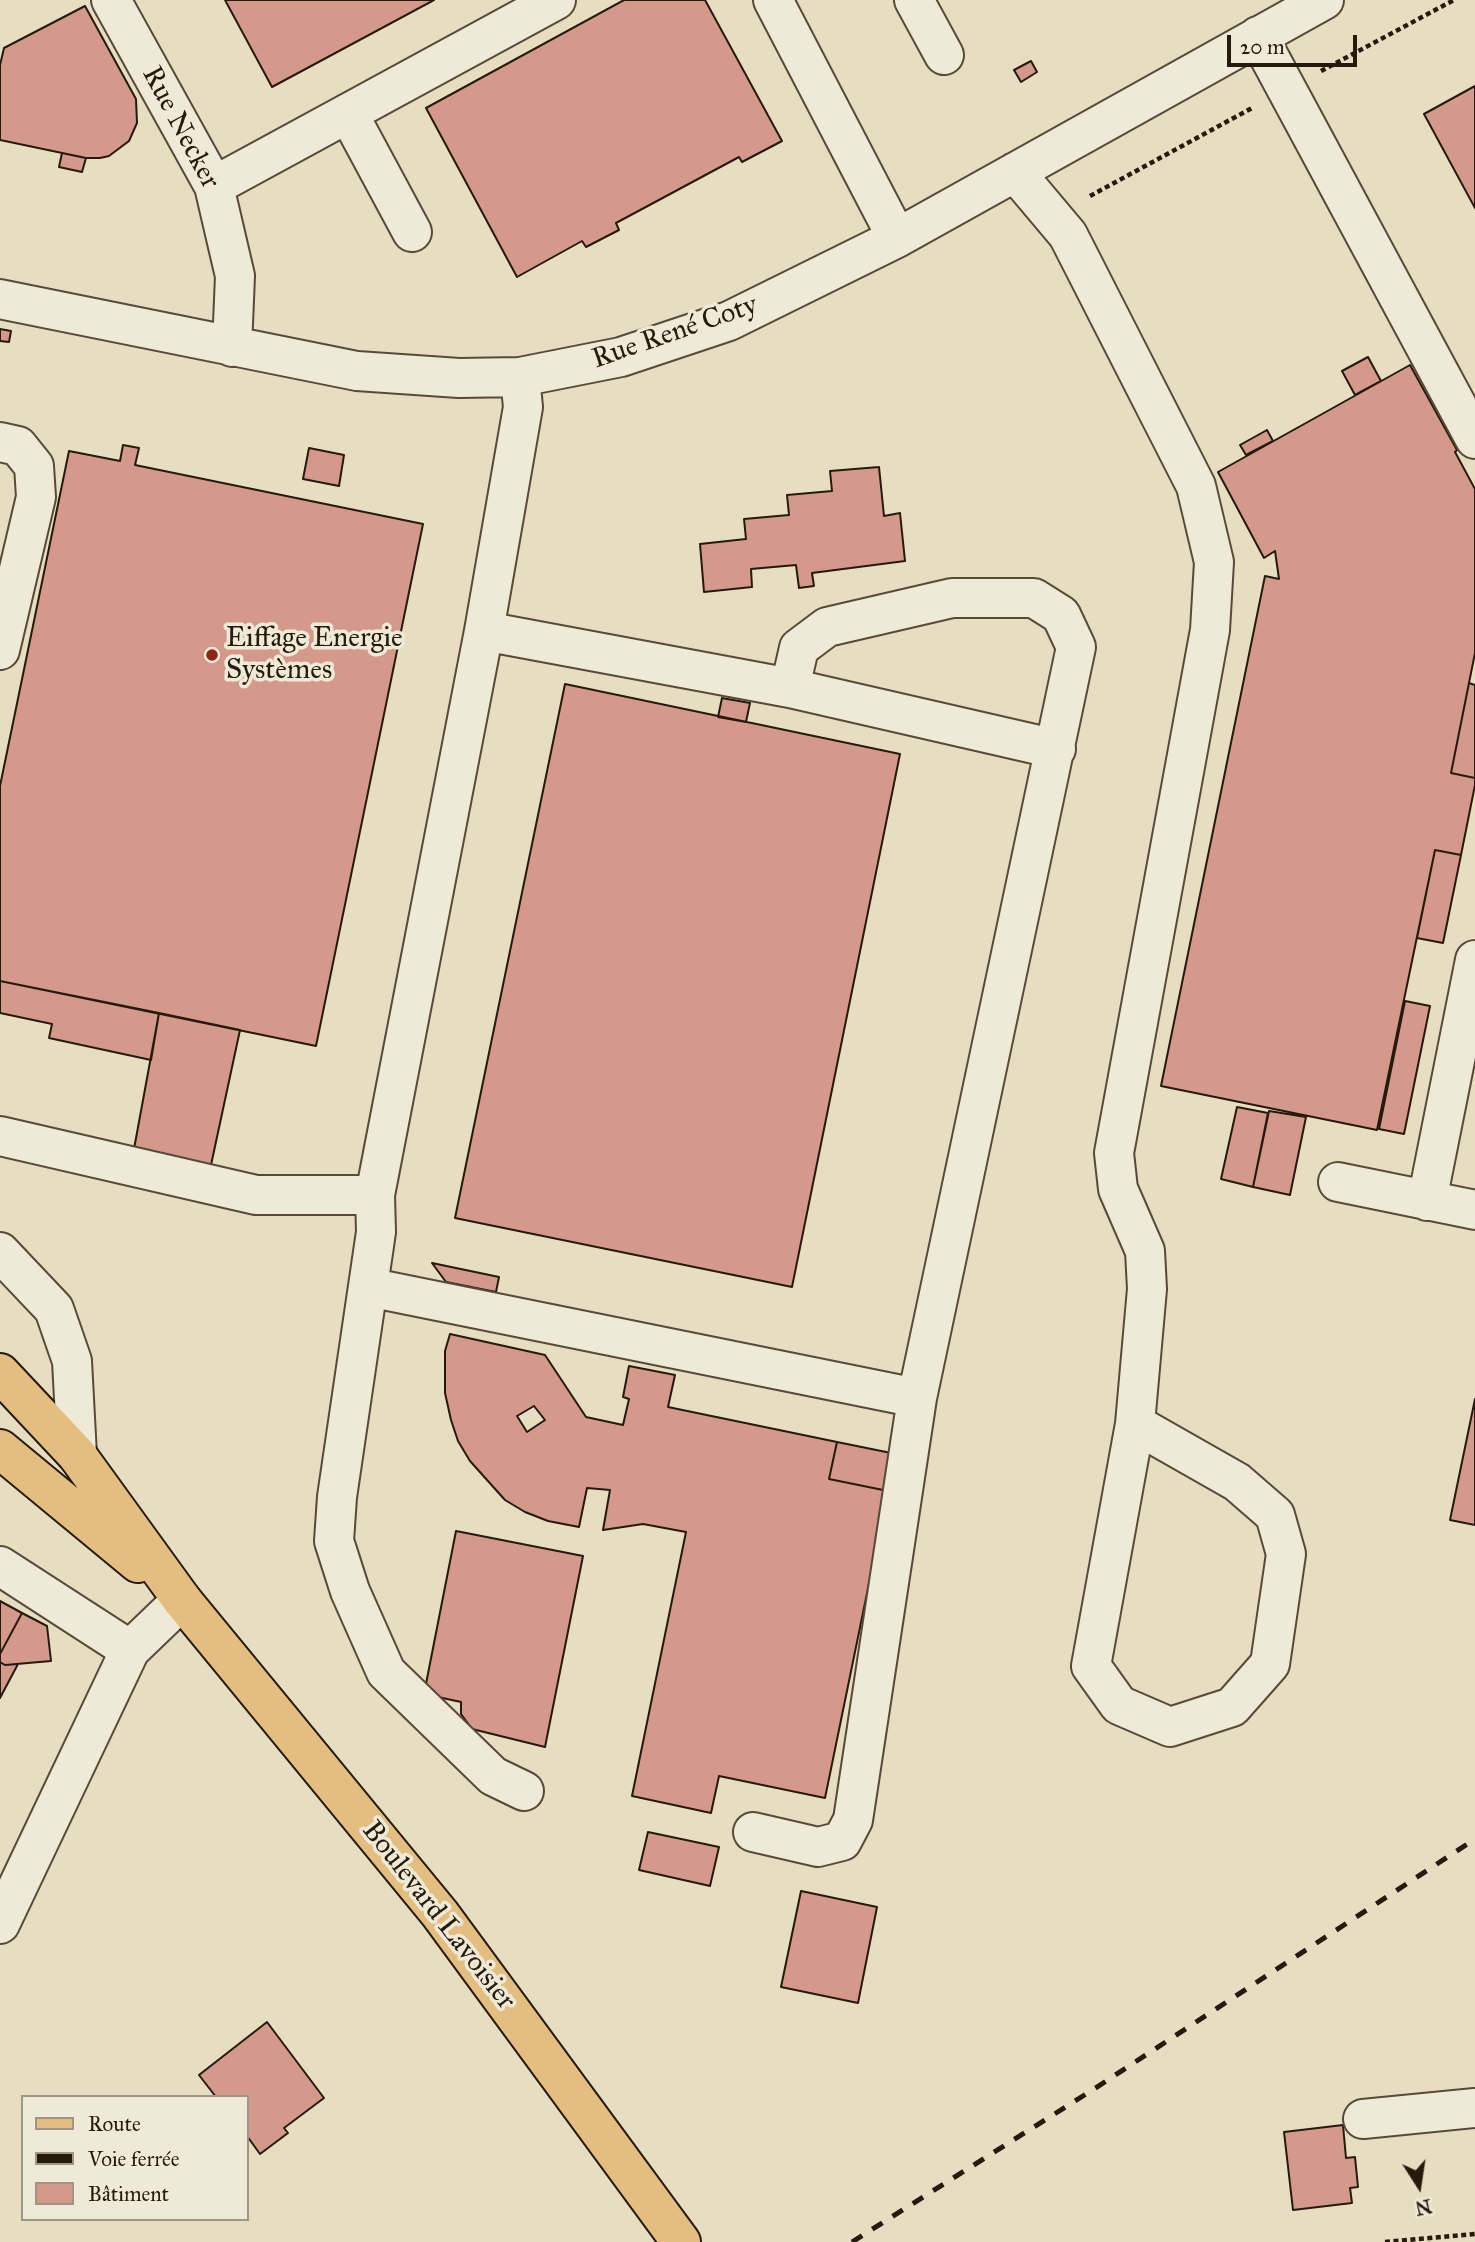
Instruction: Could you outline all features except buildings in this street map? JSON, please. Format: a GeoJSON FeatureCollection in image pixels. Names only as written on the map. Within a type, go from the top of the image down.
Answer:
{"type":"FeatureCollection","features":[{"type":"Feature","properties":{"kind":"main road","name":"Boulevard Lavoisier"},"geometry":{"type":"LineString","coordinates":[[0,1373],[77,1455],[182,1600],[440,1914],[681,2242]]}},
{"type":"Feature","properties":{"kind":"main road","name":"Boulevard Lavoisier"},"geometry":{"type":"LineString","coordinates":[[0,1449],[182,1600]]}},
{"type":"Feature","properties":{"kind":"street","name":"Rue Necker"},"geometry":{"type":"LineString","coordinates":[[111,0],[214,186],[236,276],[232,346]]}},
{"type":"Feature","properties":{"kind":"street"},"geometry":{"type":"LineString","coordinates":[[214,186],[556,0]]}},
{"type":"Feature","properties":{"kind":"street"},"geometry":{"type":"LineString","coordinates":[[773,0],[897,238]]}},
{"type":"Feature","properties":{"kind":"street"},"geometry":{"type":"LineString","coordinates":[[914,0],[944,55]]}},
{"type":"Feature","properties":{"kind":"street","name":"Rue René Coty"},"geometry":{"type":"LineString","coordinates":[[0,299],[357,371],[459,378],[520,377],[621,357],[729,321],[897,238],[1015,172],[1263,21],[1324,0]]}},
{"type":"Feature","properties":{"kind":"street"},"geometry":{"type":"LineString","coordinates":[[1263,21],[1475,439]]}},
{"type":"Feature","properties":{"kind":"street"},"geometry":{"type":"LineString","coordinates":[[348,113],[412,232]]}},
{"type":"Feature","properties":{"kind":"street"},"geometry":{"type":"LineString","coordinates":[[1015,172],[1068,235],[1196,486],[1214,562],[1210,630],[1114,1153],[1118,1189],[1145,1251],[1147,1289],[1136,1424],[1091,1666],[1119,1705],[1170,1727],[1232,1707],[1270,1664],[1286,1554],[1275,1515],[1237,1482],[1136,1424]]}},
{"type":"Feature","properties":{"kind":"street"},"geometry":{"type":"LineString","coordinates":[[520,377],[523,407],[484,631],[376,1195],[376,1232],[337,1497],[334,1541],[350,1591],[386,1672],[493,1776],[524,1791]]}},
{"type":"Feature","properties":{"kind":"street"},"geometry":{"type":"LineString","coordinates":[[0,442],[18,446],[34,466],[36,497],[0,650]]}},
{"type":"Feature","properties":{"kind":"street"},"geometry":{"type":"LineString","coordinates":[[753,1832],[818,1847],[842,1841],[853,1820],[917,1398],[1076,647],[1061,615],[1034,598],[952,598],[827,627],[799,648],[790,688]]}},
{"type":"Feature","properties":{"kind":"street"},"geometry":{"type":"LineString","coordinates":[[484,631],[790,688],[1056,749]]}},
{"type":"Feature","properties":{"kind":"street"},"geometry":{"type":"LineString","coordinates":[[1427,1201],[1475,960]]}},
{"type":"Feature","properties":{"kind":"street"},"geometry":{"type":"LineString","coordinates":[[0,1136],[256,1195],[376,1195]]}},
{"type":"Feature","properties":{"kind":"street"},"geometry":{"type":"LineString","coordinates":[[1338,1182],[1475,1210]]}},
{"type":"Feature","properties":{"kind":"street"},"geometry":{"type":"LineString","coordinates":[[0,1252],[54,1310],[72,1361],[77,1455]]}},
{"type":"Feature","properties":{"kind":"street"},"geometry":{"type":"LineString","coordinates":[[368,1287],[917,1398]]}},
{"type":"Feature","properties":{"kind":"street"},"geometry":{"type":"LineString","coordinates":[[0,1566],[130,1650]]}},
{"type":"Feature","properties":{"kind":"street"},"geometry":{"type":"LineString","coordinates":[[0,1924],[130,1650],[182,1600]]}},
{"type":"Feature","properties":{"kind":"street"},"geometry":{"type":"LineString","coordinates":[[1363,2119],[1475,2108]]}},
{"type":"Feature","properties":{"kind":"path"},"geometry":{"type":"LineString","coordinates":[[1385,2242],[1475,2234]]}},
{"type":"Feature","properties":{"kind":"railway"},"geometry":{"type":"LineString","coordinates":[[852,2242],[1094,2089],[1475,1839]]}},
{"type":"Feature","properties":{"kind":"place","name":"Eiffage Energie Systèmes"},"geometry":{"type":"Point","coordinates":[212,655]}}]}
